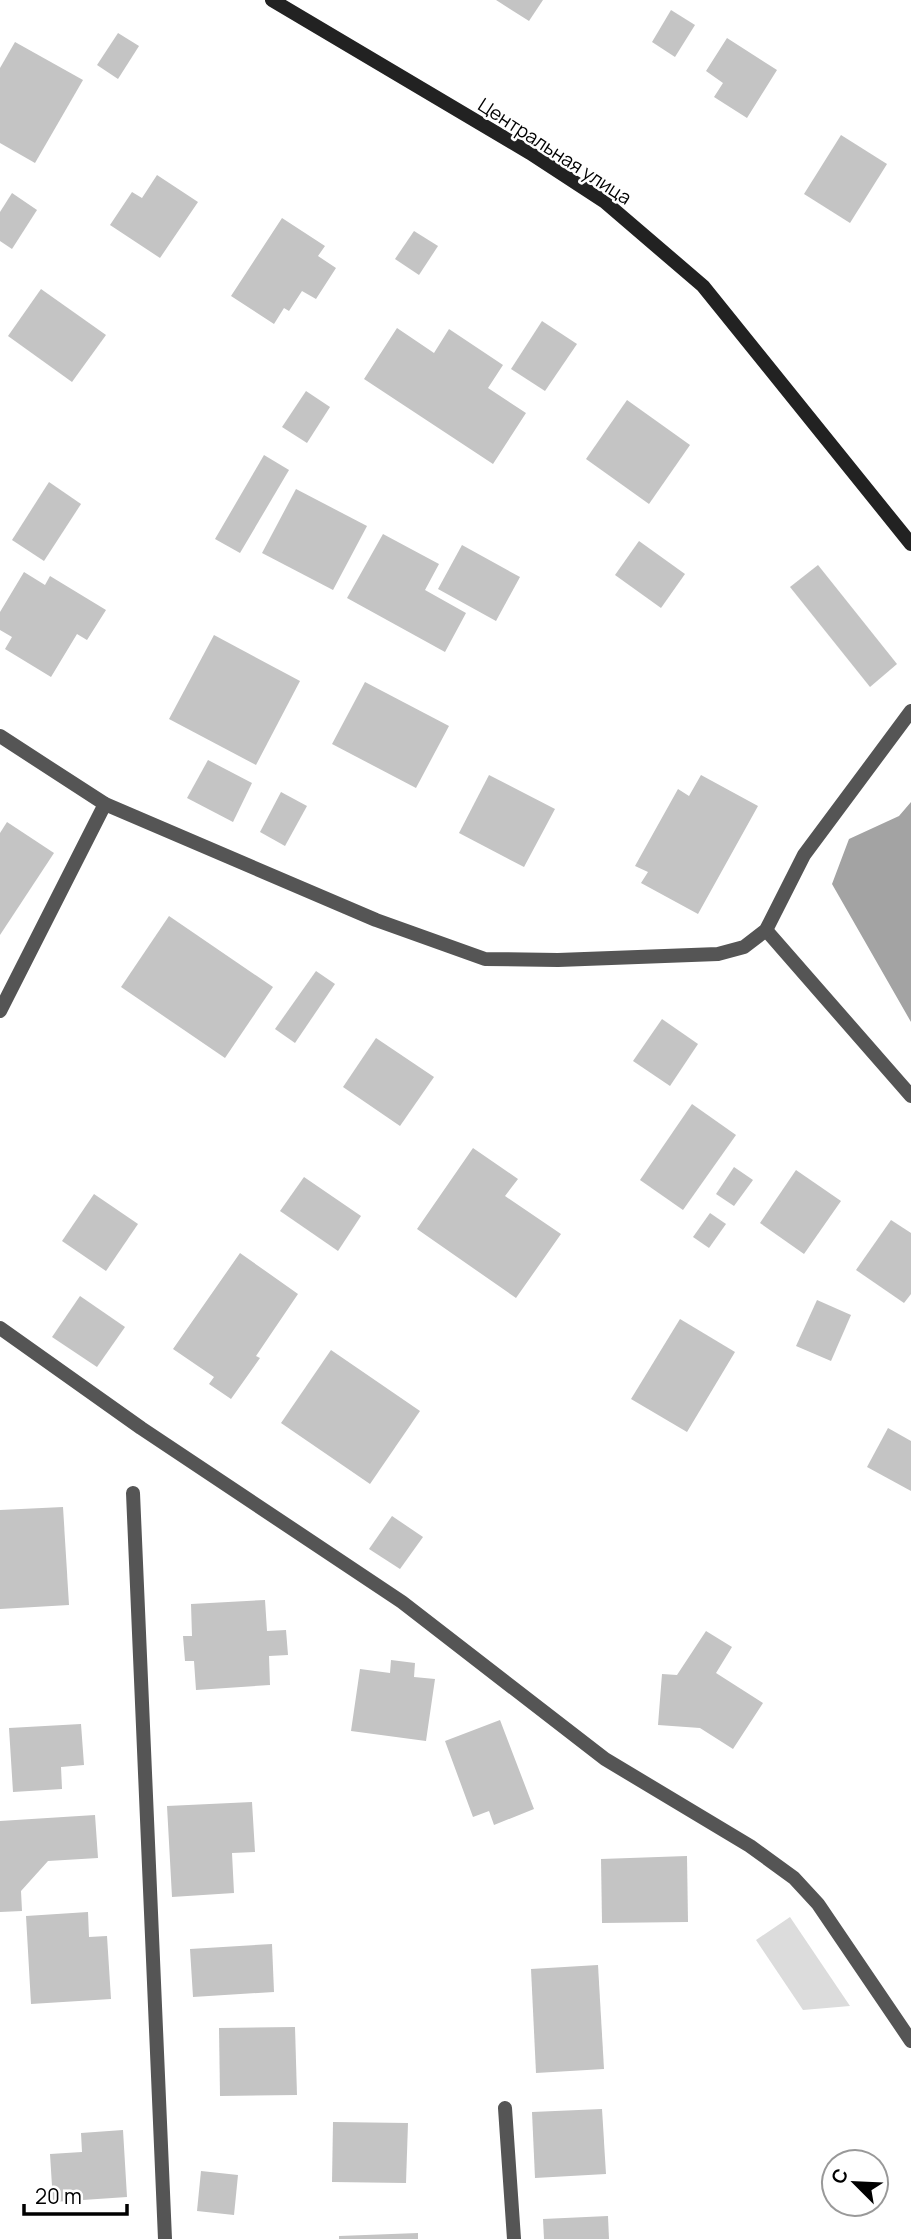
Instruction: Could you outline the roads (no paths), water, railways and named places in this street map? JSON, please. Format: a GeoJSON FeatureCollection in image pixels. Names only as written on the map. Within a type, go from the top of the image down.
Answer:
{"type":"FeatureCollection","features":[{"type":"Feature","properties":{"kind":"main road","name":"Центральная улица"},"geometry":{"type":"LineString","coordinates":[[272,0],[530,153],[605,202],[703,286],[911,544]]}},
{"type":"Feature","properties":{"kind":"street"},"geometry":{"type":"LineString","coordinates":[[0,736],[105,804],[376,920],[485,959],[558,960],[718,954],[744,947],[766,930],[804,855],[911,711]]}},
{"type":"Feature","properties":{"kind":"street"},"geometry":{"type":"LineString","coordinates":[[0,1012],[105,804]]}},
{"type":"Feature","properties":{"kind":"street"},"geometry":{"type":"LineString","coordinates":[[766,930],[911,1096]]}},
{"type":"Feature","properties":{"kind":"street"},"geometry":{"type":"LineString","coordinates":[[0,1328],[141,1428],[402,1602],[605,1759],[750,1846],[794,1878],[818,1904],[911,2041]]}},
{"type":"Feature","properties":{"kind":"street"},"geometry":{"type":"LineString","coordinates":[[133,1493],[165,2239]]}},
{"type":"Feature","properties":{"kind":"street"},"geometry":{"type":"LineString","coordinates":[[506,2108],[514,2239]]}}]}
